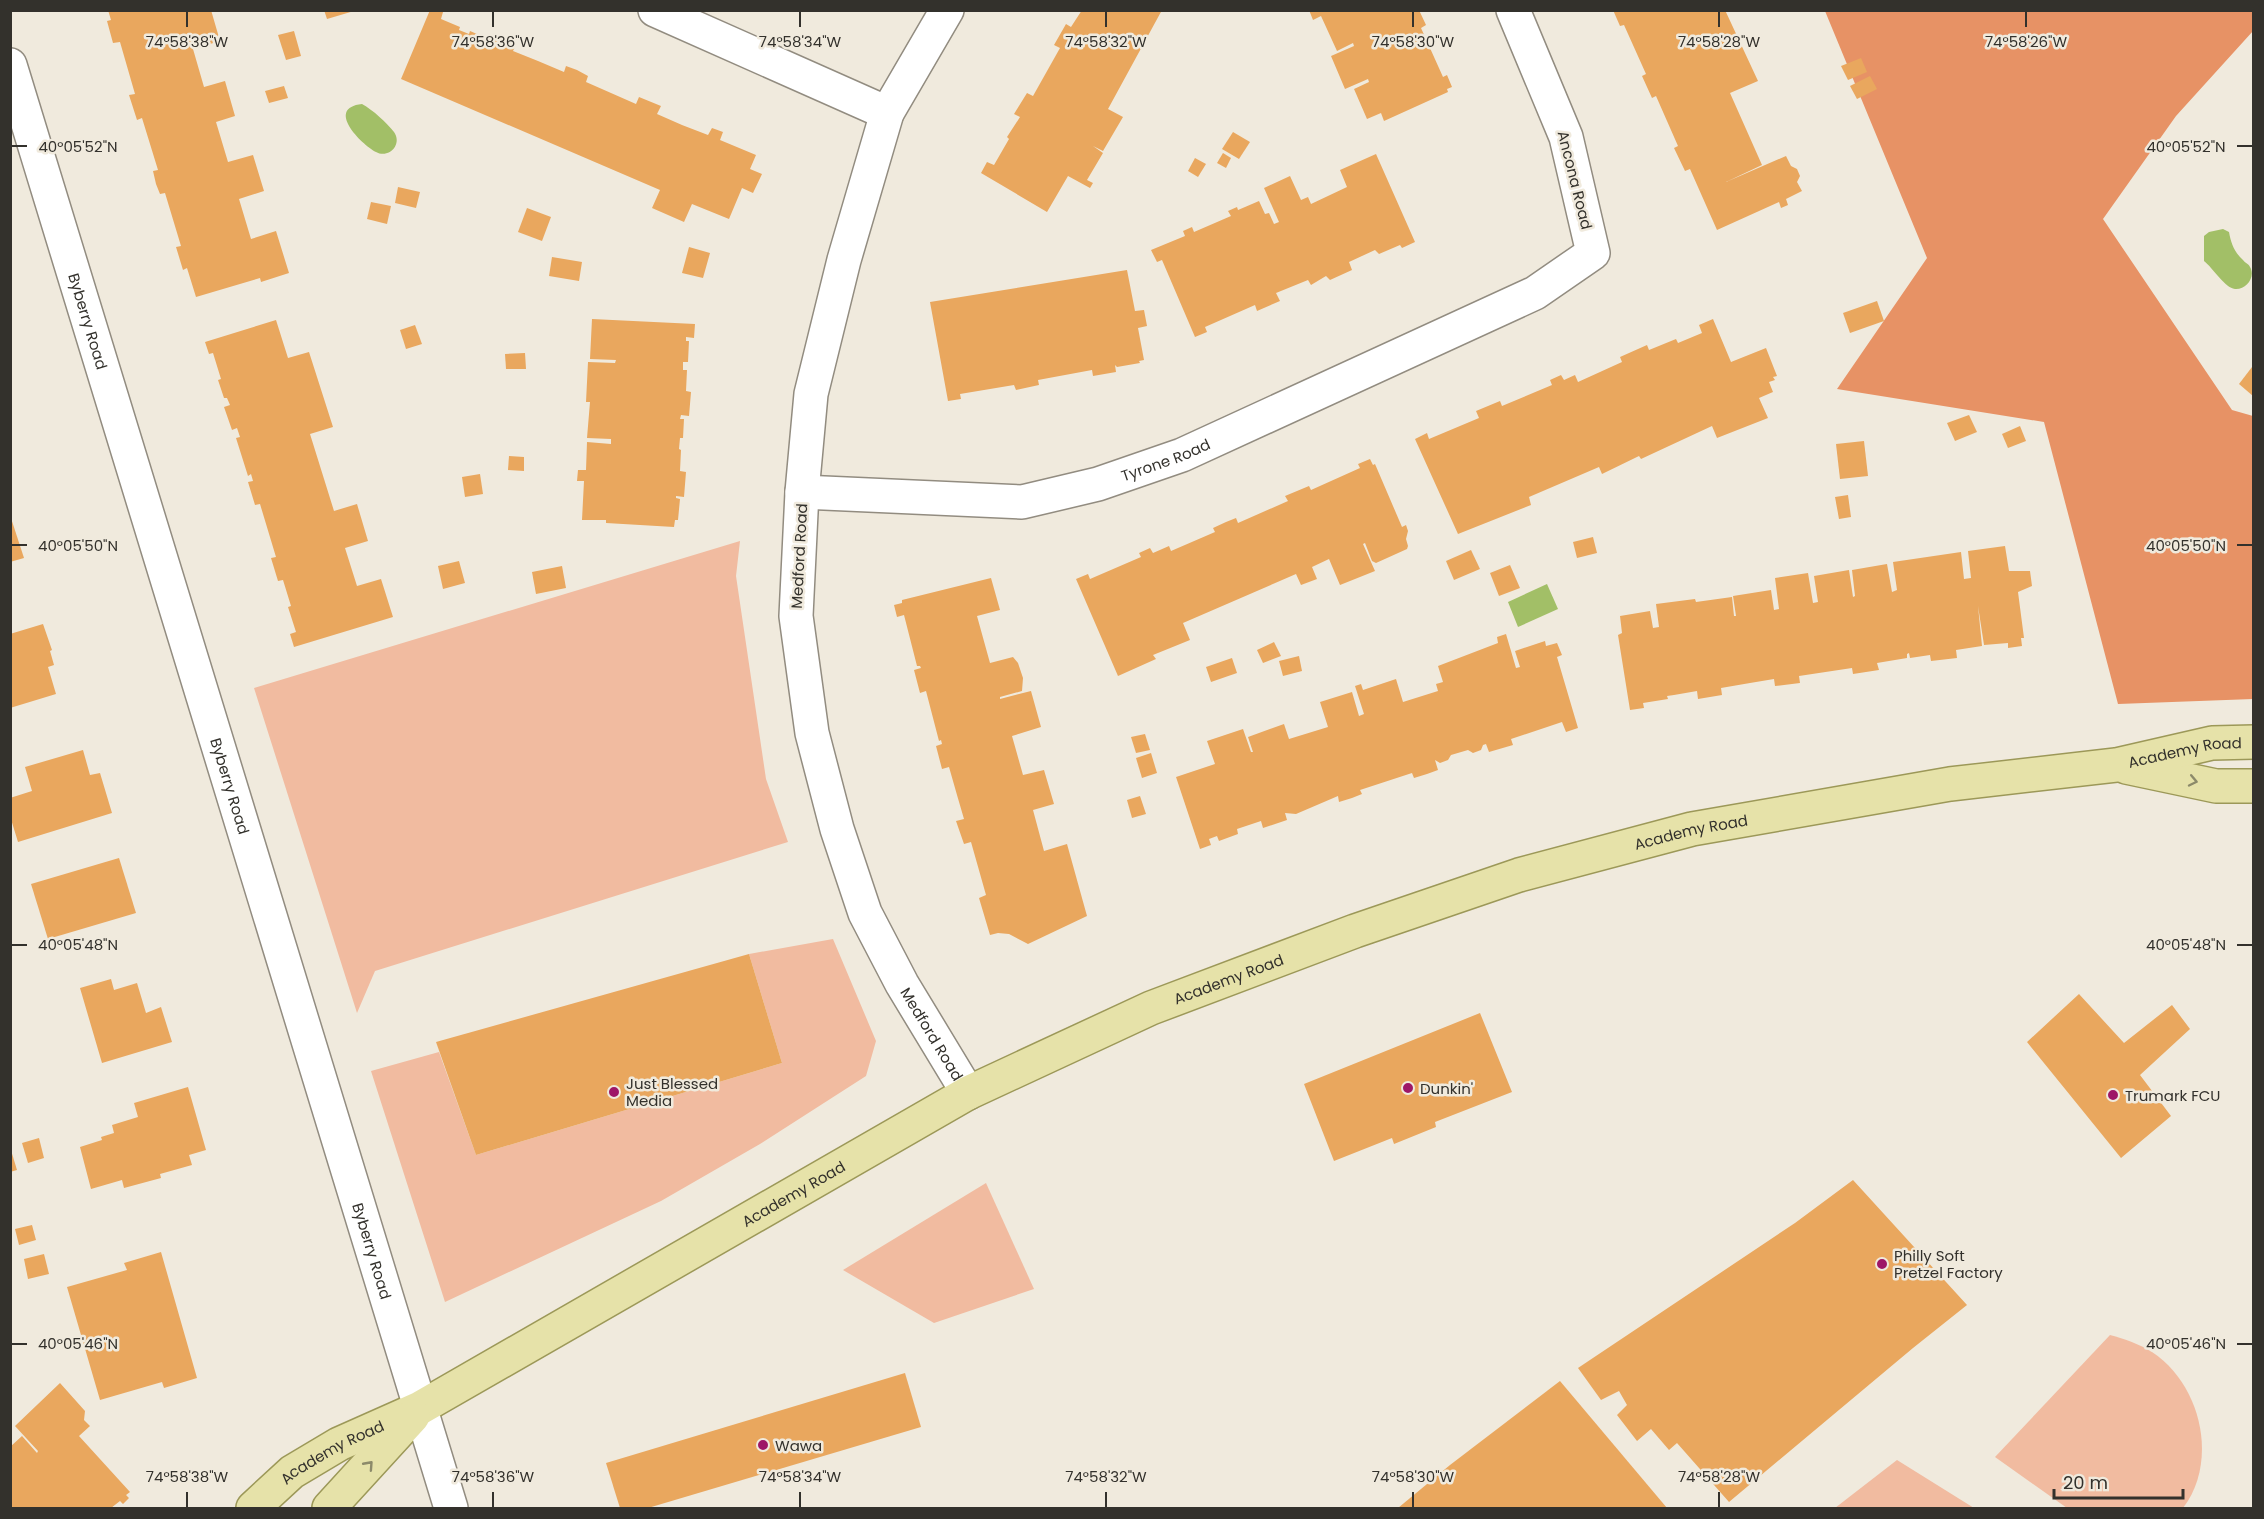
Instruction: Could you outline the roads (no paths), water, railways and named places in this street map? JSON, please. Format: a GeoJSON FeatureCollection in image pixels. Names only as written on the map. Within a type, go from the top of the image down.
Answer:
{"type":"FeatureCollection","features":[{"type":"Feature","properties":{"kind":"main road","name":"Academy Road"},"geometry":{"type":"LineString","coordinates":[[253,1509],[292,1472],[339,1444],[420,1408],[968,1093],[1151,1008],[1355,931],[1519,875],[1692,829],[1950,784],[2116,765],[2212,743],[2253,742]]}},
{"type":"Feature","properties":{"kind":"main road","name":"Academy Road"},"geometry":{"type":"LineString","coordinates":[[2116,765],[2216,786],[2253,786]]}},
{"type":"Feature","properties":{"kind":"main road","name":"Academy Road"},"geometry":{"type":"LineString","coordinates":[[329,1509],[420,1408]]}},
{"type":"Feature","properties":{"kind":"street"},"geometry":{"type":"LineString","coordinates":[[655,10],[887,113]]}},
{"type":"Feature","properties":{"kind":"street","name":"Medford Road"},"geometry":{"type":"LineString","coordinates":[[947,10],[887,113],[844,260],[811,394],[802,492],[796,616],[812,733],[837,829],[865,913],[902,984],[968,1093]]}},
{"type":"Feature","properties":{"kind":"street","name":"Ancona Road"},"geometry":{"type":"LineString","coordinates":[[1503,308],[1535,293],[1593,253],[1566,137],[1513,10]]}},
{"type":"Feature","properties":{"kind":"street","name":"Byberry Road"},"geometry":{"type":"LineString","coordinates":[[10,65],[451,1509]]}},
{"type":"Feature","properties":{"kind":"street","name":"Tyrone Road"},"geometry":{"type":"LineString","coordinates":[[802,492],[1022,502],[1098,484],[1182,455],[1503,308]]}},
{"type":"Feature","properties":{"kind":"place","name":"Dunkin'"},"geometry":{"type":"Point","coordinates":[1408,1088]}},
{"type":"Feature","properties":{"kind":"place","name":"Just Blessed Media"},"geometry":{"type":"Point","coordinates":[614,1092]}},
{"type":"Feature","properties":{"kind":"place","name":"Trumark FCU"},"geometry":{"type":"Point","coordinates":[2113,1095]}},
{"type":"Feature","properties":{"kind":"place","name":"Philly Soft Pretzel Factory"},"geometry":{"type":"Point","coordinates":[1882,1264]}},
{"type":"Feature","properties":{"kind":"place","name":"Wawa"},"geometry":{"type":"Point","coordinates":[763,1445]}}]}
